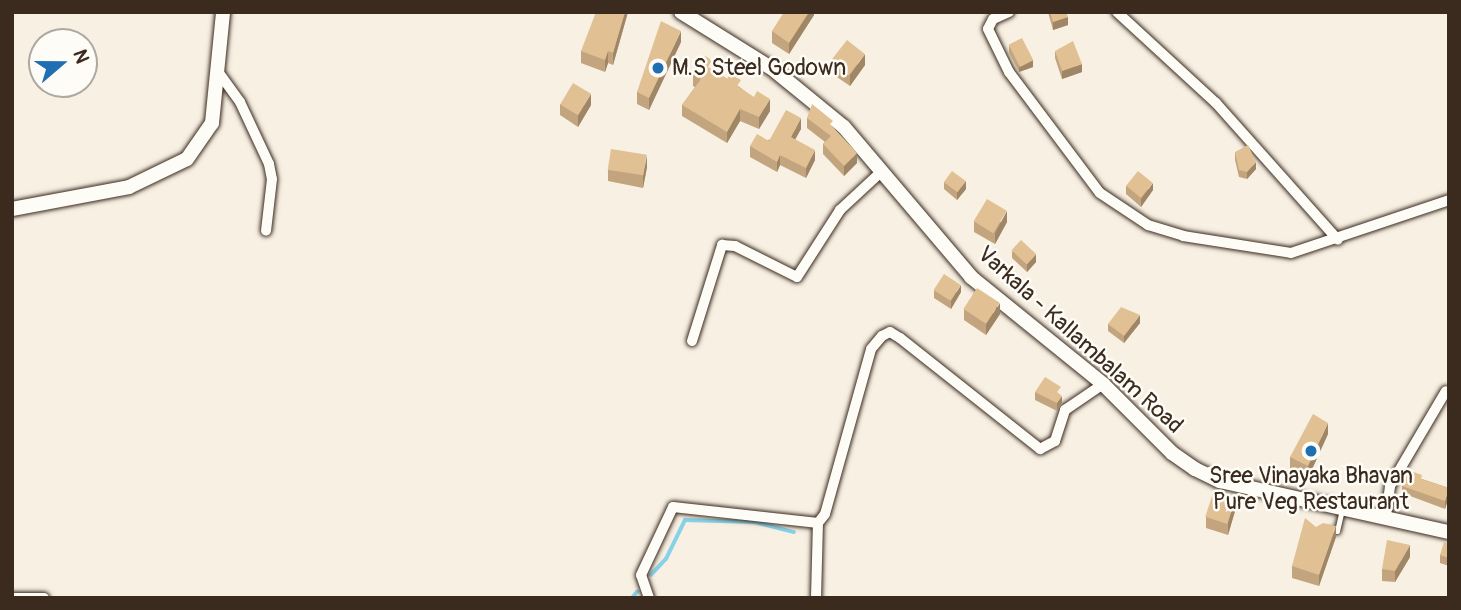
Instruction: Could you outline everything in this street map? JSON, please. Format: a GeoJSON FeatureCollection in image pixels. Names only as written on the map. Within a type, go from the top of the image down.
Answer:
{"type":"FeatureCollection","features":[{"type":"Feature","properties":{"kind":"main road","name":"Varkala - Kallambalam Road"},"geometry":{"type":"LineString","coordinates":[[688,14],[774,70],[844,127],[971,277],[1103,384],[1172,453],[1195,469],[1220,481],[1386,515],[1449,532]]}},
{"type":"Feature","properties":{"kind":"main road"},"geometry":{"type":"LineString","coordinates":[[12,209],[129,187],[187,159],[212,123],[219,73],[220,15]]}},
{"type":"Feature","properties":{"kind":"street"},"geometry":{"type":"LineString","coordinates":[[1009,12],[993,19],[988,30],[1009,72],[1100,193],[1123,212],[1183,236],[1291,253],[1338,240],[1406,212],[1449,200]]}},
{"type":"Feature","properties":{"kind":"street"},"geometry":{"type":"LineString","coordinates":[[1117,12],[1216,103],[1338,240]]}},
{"type":"Feature","properties":{"kind":"street"},"geometry":{"type":"LineString","coordinates":[[219,73],[240,102],[269,164],[272,179],[266,231]]}},
{"type":"Feature","properties":{"kind":"street"},"geometry":{"type":"LineString","coordinates":[[692,341],[722,245],[735,246],[797,277],[840,210],[882,171]]}},
{"type":"Feature","properties":{"kind":"street"},"geometry":{"type":"LineString","coordinates":[[816,598],[818,523],[825,514],[871,349],[882,336],[890,332],[900,338],[1040,449],[1055,441],[1065,410],[1103,384]]}},
{"type":"Feature","properties":{"kind":"street"},"geometry":{"type":"LineString","coordinates":[[1386,515],[1390,486],[1446,391]]}},
{"type":"Feature","properties":{"kind":"street"},"geometry":{"type":"LineString","coordinates":[[649,598],[641,575],[673,507],[818,523]]}},
{"type":"Feature","properties":{"kind":"street"},"geometry":{"type":"LineString","coordinates":[[12,598],[44,598]]}},
{"type":"Feature","properties":{"kind":"lane"},"geometry":{"type":"LineString","coordinates":[[1320,527],[1337,531],[1342,506]]}},
{"type":"Feature","properties":{"kind":"building"},"geometry":{"type":"Polygon","coordinates":[[[596,12],[625,12],[613,53],[608,51],[605,60],[581,51],[596,12]]]}},
{"type":"Feature","properties":{"kind":"building"},"geometry":{"type":"Polygon","coordinates":[[[784,12],[809,12],[789,43],[772,31],[784,12]]]}},
{"type":"Feature","properties":{"kind":"building"},"geometry":{"type":"Polygon","coordinates":[[[1050,12],[1066,12],[1068,17],[1053,22],[1050,12]]]}},
{"type":"Feature","properties":{"kind":"building","name":"M.S Steel Godown"},"geometry":{"type":"Polygon","coordinates":[[[661,21],[681,31],[649,98],[637,92],[661,21]]]}},
{"type":"Feature","properties":{"kind":"building"},"geometry":{"type":"Polygon","coordinates":[[[1022,38],[1033,60],[1020,67],[1009,45],[1022,38]]]}},
{"type":"Feature","properties":{"kind":"building"},"geometry":{"type":"Polygon","coordinates":[[[847,40],[865,54],[849,75],[830,61],[847,40]]]}},
{"type":"Feature","properties":{"kind":"building"},"geometry":{"type":"Polygon","coordinates":[[[1073,41],[1082,64],[1062,71],[1055,51],[1073,41]]]}},
{"type":"Feature","properties":{"kind":"building"},"geometry":{"type":"Polygon","coordinates":[[[705,56],[712,60],[708,67],[727,79],[730,74],[741,80],[737,86],[754,97],[757,91],[770,99],[759,117],[740,109],[727,132],[682,105],[701,79],[693,75],[705,56]]]}},
{"type":"Feature","properties":{"kind":"building"},"geometry":{"type":"Polygon","coordinates":[[[573,83],[591,94],[578,115],[560,104],[573,83]]]}},
{"type":"Feature","properties":{"kind":"building"},"geometry":{"type":"Polygon","coordinates":[[[812,104],[833,121],[830,124],[857,153],[844,166],[823,144],[831,136],[807,118],[812,104]]]}},
{"type":"Feature","properties":{"kind":"building"},"geometry":{"type":"Polygon","coordinates":[[[786,110],[801,118],[791,137],[815,150],[806,168],[780,155],[777,162],[750,146],[757,134],[769,141],[786,110]]]}},
{"type":"Feature","properties":{"kind":"building"},"geometry":{"type":"Polygon","coordinates":[[[1248,145],[1256,162],[1247,172],[1239,170],[1235,152],[1248,145]]]}},
{"type":"Feature","properties":{"kind":"building"},"geometry":{"type":"Polygon","coordinates":[[[611,149],[647,155],[643,175],[608,170],[611,149]]]}},
{"type":"Feature","properties":{"kind":"building"},"geometry":{"type":"Polygon","coordinates":[[[952,171],[966,181],[958,192],[944,182],[952,171]]]}},
{"type":"Feature","properties":{"kind":"building"},"geometry":{"type":"Polygon","coordinates":[[[1138,171],[1153,183],[1141,198],[1126,186],[1138,171]]]}},
{"type":"Feature","properties":{"kind":"building"},"geometry":{"type":"Polygon","coordinates":[[[987,199],[1007,211],[993,233],[974,221],[987,199]]]}},
{"type":"Feature","properties":{"kind":"building"},"geometry":{"type":"Polygon","coordinates":[[[1021,240],[1036,254],[1027,265],[1011,250],[1021,240]]]}},
{"type":"Feature","properties":{"kind":"building"},"geometry":{"type":"Polygon","coordinates":[[[944,274],[961,285],[950,301],[934,290],[944,274]]]}},
{"type":"Feature","properties":{"kind":"building"},"geometry":{"type":"Polygon","coordinates":[[[977,288],[1000,303],[986,324],[963,309],[977,288]]]}},
{"type":"Feature","properties":{"kind":"building"},"geometry":{"type":"Polygon","coordinates":[[[1121,307],[1140,315],[1124,336],[1108,324],[1121,307]]]}},
{"type":"Feature","properties":{"kind":"building"},"geometry":{"type":"Polygon","coordinates":[[[1045,377],[1061,387],[1057,392],[1062,396],[1057,403],[1035,392],[1045,377]]]}},
{"type":"Feature","properties":{"kind":"building"},"geometry":{"type":"Polygon","coordinates":[[[1313,414],[1328,423],[1308,466],[1290,457],[1313,414]]]}},
{"type":"Feature","properties":{"kind":"building"},"geometry":{"type":"Polygon","coordinates":[[[1405,469],[1422,475],[1421,479],[1449,488],[1445,501],[1402,486],[1405,469]]]}},
{"type":"Feature","properties":{"kind":"building"},"geometry":{"type":"Polygon","coordinates":[[[1213,493],[1235,500],[1227,524],[1205,517],[1213,493]]]}},
{"type":"Feature","properties":{"kind":"building"},"geometry":{"type":"Polygon","coordinates":[[[1305,518],[1316,527],[1323,523],[1336,526],[1319,575],[1292,566],[1305,518]]]}},
{"type":"Feature","properties":{"kind":"building"},"geometry":{"type":"Polygon","coordinates":[[[1387,540],[1410,545],[1395,571],[1382,569],[1387,540]]]}},
{"type":"Feature","properties":{"kind":"building"},"geometry":{"type":"Polygon","coordinates":[[[1444,542],[1449,544],[1449,558],[1440,555],[1444,542]]]}},
{"type":"Feature","properties":{"kind":"waterway"},"geometry":{"type":"LineString","coordinates":[[651,575],[666,559],[685,520],[755,522],[794,532]]}},
{"type":"Feature","properties":{"kind":"waterway"},"geometry":{"type":"LineString","coordinates":[[632,598],[637,592]]}},
{"type":"Feature","properties":{"kind":"place","name":"M.S Steel Godown"},"geometry":{"type":"Point","coordinates":[658,68]}},
{"type":"Feature","properties":{"kind":"place","name":"Sree Vinayaka Bhavan Pure Veg Restaurant"},"geometry":{"type":"Point","coordinates":[1311,451]}}]}
